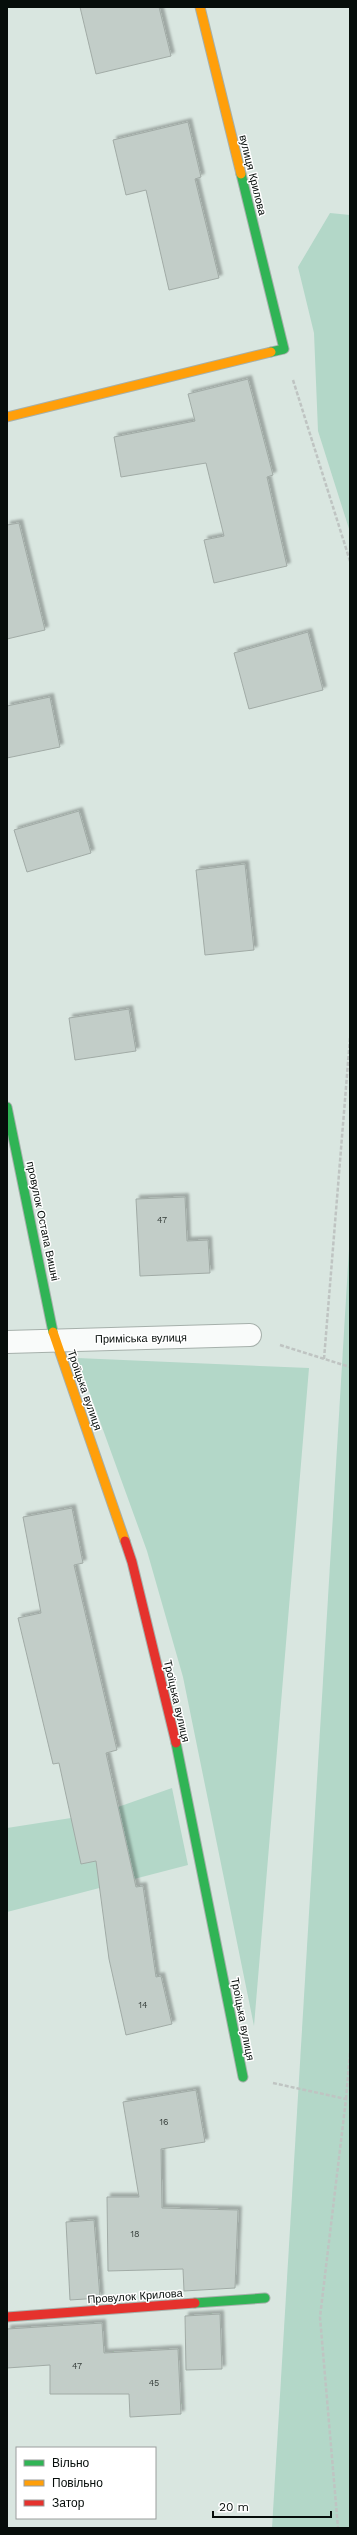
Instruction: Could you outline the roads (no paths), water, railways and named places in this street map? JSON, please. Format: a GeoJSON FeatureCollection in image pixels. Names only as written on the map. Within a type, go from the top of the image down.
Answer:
{"type":"FeatureCollection","features":[{"type":"Feature","properties":{"kind":"street","name":"вулиця Крилова"},"geometry":{"type":"LineString","coordinates":[[7,417],[284,349],[200,7]]}},
{"type":"Feature","properties":{"kind":"street","name":"провулок Остапа Вишні"},"geometry":{"type":"LineString","coordinates":[[7,1106],[56,1340]]}},
{"type":"Feature","properties":{"kind":"street","name":"Приміська вулиця"},"geometry":{"type":"LineString","coordinates":[[7,1342],[250,1335]]}},
{"type":"Feature","properties":{"kind":"street","name":"Троїцька вулиця"},"geometry":{"type":"LineString","coordinates":[[56,1340],[132,1562],[174,1735],[243,2077]]}},
{"type":"Feature","properties":{"kind":"street","name":"Провулок Крилова"},"geometry":{"type":"LineString","coordinates":[[7,2317],[265,2298]]}}]}
